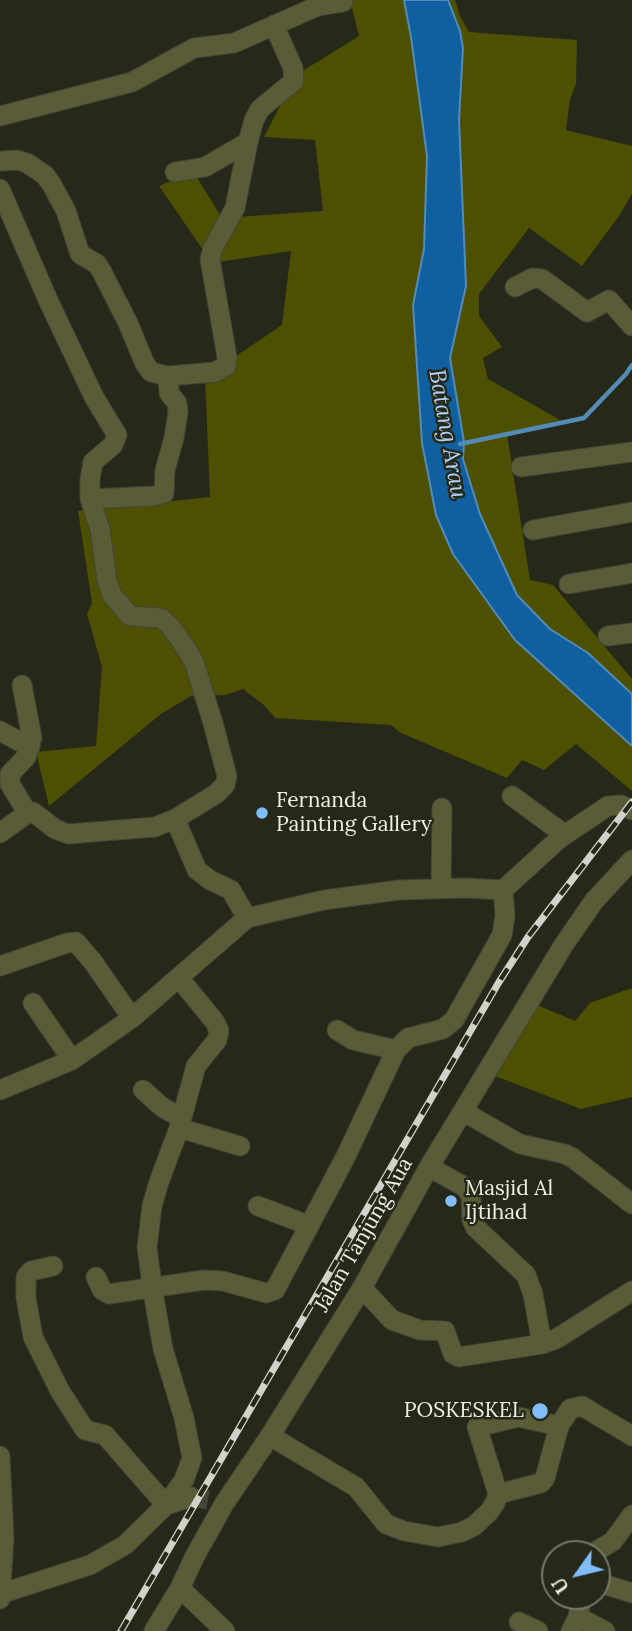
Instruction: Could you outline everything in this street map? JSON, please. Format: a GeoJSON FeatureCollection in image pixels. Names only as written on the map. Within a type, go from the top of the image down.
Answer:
{"type":"FeatureCollection","features":[{"type":"Feature","properties":{"kind":"street"},"geometry":{"type":"LineString","coordinates":[[0,116],[132,82],[194,48],[234,43],[318,6],[343,2]]}},
{"type":"Feature","properties":{"kind":"street"},"geometry":{"type":"LineString","coordinates":[[0,161],[23,161],[45,175],[66,211],[80,254],[97,264],[102,272],[147,368],[153,373],[168,376],[215,372],[226,366],[227,357],[210,259],[213,248],[235,208],[254,120],[260,109],[289,87],[295,78],[274,25]]}},
{"type":"Feature","properties":{"kind":"street"},"geometry":{"type":"LineString","coordinates":[[175,172],[205,167],[248,142]]}},
{"type":"Feature","properties":{"kind":"street"},"geometry":{"type":"LineString","coordinates":[[0,189],[82,373],[117,435],[113,445],[98,456],[91,467],[90,499],[100,529],[105,570],[112,595],[130,616],[161,618],[172,627],[194,662],[227,771],[227,781],[222,789],[175,819],[142,829],[68,834],[55,829],[38,814],[28,814],[0,833]]}},
{"type":"Feature","properties":{"kind":"street"},"geometry":{"type":"LineString","coordinates":[[515,287],[533,278],[542,279],[587,312],[609,300],[632,326]]}},
{"type":"Feature","properties":{"kind":"street"},"geometry":{"type":"LineString","coordinates":[[90,499],[154,496],[164,493],[165,470],[178,412],[177,403],[169,393],[168,376]]}},
{"type":"Feature","properties":{"kind":"street"},"geometry":{"type":"LineString","coordinates":[[521,467],[632,452]]}},
{"type":"Feature","properties":{"kind":"street"},"geometry":{"type":"LineString","coordinates":[[533,530],[632,512]]}},
{"type":"Feature","properties":{"kind":"street"},"geometry":{"type":"LineString","coordinates":[[569,584],[632,573]]}},
{"type":"Feature","properties":{"kind":"street"},"geometry":{"type":"LineString","coordinates":[[608,636],[632,633]]}},
{"type":"Feature","properties":{"kind":"street"},"geometry":{"type":"LineString","coordinates":[[22,685],[30,720],[30,747],[26,757],[14,769],[9,779],[28,814]]}},
{"type":"Feature","properties":{"kind":"street"},"geometry":{"type":"LineString","coordinates":[[0,731],[30,747]]}},
{"type":"Feature","properties":{"kind":"street"},"geometry":{"type":"LineString","coordinates":[[512,796],[564,834]]}},
{"type":"Feature","properties":{"kind":"street"},"geometry":{"type":"LineString","coordinates":[[0,1090],[72,1060],[132,1018],[247,918],[324,900],[399,890],[503,890],[564,834],[608,806],[621,805],[632,810]]}},
{"type":"Feature","properties":{"kind":"street"},"geometry":{"type":"LineString","coordinates":[[441,888],[442,808]]}},
{"type":"Feature","properties":{"kind":"street"},"geometry":{"type":"LineString","coordinates":[[175,819],[197,870],[231,890],[247,918]]}},
{"type":"Feature","properties":{"kind":"street","name":"Jalan Tanjung Aua"},"geometry":{"type":"LineString","coordinates":[[154,1631],[180,1588],[195,1556],[208,1500],[270,1436],[362,1288],[429,1167],[563,946],[594,901],[632,860]]}},
{"type":"Feature","properties":{"kind":"street"},"geometry":{"type":"LineString","coordinates":[[96,1277],[102,1290],[109,1294],[211,1279],[271,1293],[275,1290],[345,1158],[396,1050],[408,1038],[443,1029],[454,1020],[502,935],[505,916],[503,890]]}},
{"type":"Feature","properties":{"kind":"street"},"geometry":{"type":"LineString","coordinates":[[0,966],[76,942],[88,954],[132,1018]]}},
{"type":"Feature","properties":{"kind":"street"},"geometry":{"type":"LineString","coordinates":[[0,1456],[4,1538],[0,1596],[74,1572],[104,1558],[139,1534],[166,1505],[184,1480],[192,1458],[184,1418],[163,1349],[147,1247],[149,1223],[159,1182],[196,1066],[217,1040],[219,1031],[204,1007],[179,978]]}},
{"type":"Feature","properties":{"kind":"street"},"geometry":{"type":"LineString","coordinates":[[33,1003],[72,1060]]}},
{"type":"Feature","properties":{"kind":"street"},"geometry":{"type":"LineString","coordinates":[[337,1030],[353,1040],[396,1050]]}},
{"type":"Feature","properties":{"kind":"street"},"geometry":{"type":"LineString","coordinates":[[143,1090],[180,1123],[240,1146]]}},
{"type":"Feature","properties":{"kind":"street"},"geometry":{"type":"LineString","coordinates":[[464,1112],[520,1144],[573,1158],[632,1204]]}},
{"type":"Feature","properties":{"kind":"street"},"geometry":{"type":"LineString","coordinates":[[429,1167],[465,1187],[471,1196],[473,1224],[526,1275],[533,1294],[542,1343]]}},
{"type":"Feature","properties":{"kind":"street"},"geometry":{"type":"LineString","coordinates":[[258,1206],[308,1225]]}},
{"type":"Feature","properties":{"kind":"street"},"geometry":{"type":"LineString","coordinates":[[53,1266],[31,1271],[26,1277],[26,1298],[33,1337],[60,1391],[85,1430],[105,1435],[166,1505]]}},
{"type":"Feature","properties":{"kind":"street"},"geometry":{"type":"LineString","coordinates":[[362,1288],[392,1320],[420,1330],[445,1332],[456,1357],[542,1343],[568,1333],[632,1291]]}},
{"type":"Feature","properties":{"kind":"street"},"geometry":{"type":"LineString","coordinates":[[498,1494],[541,1483],[545,1478],[559,1426],[570,1409],[582,1406],[632,1436]]}},
{"type":"Feature","properties":{"kind":"street"},"geometry":{"type":"LineString","coordinates":[[270,1436],[356,1487],[380,1519],[393,1527],[438,1537],[462,1532],[474,1526],[489,1512],[498,1494],[477,1427],[518,1417],[559,1426]]}},
{"type":"Feature","properties":{"kind":"street"},"geometry":{"type":"LineString","coordinates":[[166,1505],[208,1500]]}},
{"type":"Feature","properties":{"kind":"street"},"geometry":{"type":"LineString","coordinates":[[623,1545],[632,1515]]}},
{"type":"Feature","properties":{"kind":"street"},"geometry":{"type":"LineString","coordinates":[[611,1586],[632,1592]]}},
{"type":"Feature","properties":{"kind":"street"},"geometry":{"type":"LineString","coordinates":[[180,1588],[225,1631]]}},
{"type":"Feature","properties":{"kind":"street"},"geometry":{"type":"LineString","coordinates":[[519,1622],[538,1631]]}},
{"type":"Feature","properties":{"kind":"street"},"geometry":{"type":"LineString","coordinates":[[575,1624],[605,1631]]}},
{"type":"Feature","properties":{"kind":"shaded area"},"geometry":{"type":"Polygon","coordinates":[[[350,0],[455,0],[469,32],[577,40],[576,84],[570,99],[566,130],[632,146],[632,194],[582,266],[529,228],[479,294],[479,316],[502,347],[483,358],[488,379],[560,420],[507,434],[530,580],[553,585],[632,679],[632,791],[576,744],[544,770],[522,760],[507,778],[401,733],[391,725],[275,718],[265,706],[243,689],[226,695],[191,696],[161,714],[49,806],[36,752],[96,746],[102,667],[87,614],[92,603],[78,511],[210,497],[205,377],[282,325],[291,251],[212,263],[159,186],[193,171],[222,218],[323,211],[315,140],[264,137],[296,75],[359,36],[350,0]]]}},
{"type":"Feature","properties":{"kind":"shaded area"},"geometry":{"type":"Polygon","coordinates":[[[632,988],[632,1097],[581,1109],[495,1076],[537,1005],[575,1021],[590,1003],[632,988]]]}},
{"type":"Feature","properties":{"kind":"water","name":"Batang Arau"},"geometry":{"type":"Polygon","coordinates":[[[404,0],[448,0],[460,31],[463,48],[459,120],[466,286],[450,358],[464,442],[463,459],[480,514],[517,595],[550,629],[588,653],[632,694],[632,746],[515,640],[453,554],[436,515],[422,443],[413,305],[424,249],[427,156],[404,0]]]}},
{"type":"Feature","properties":{"kind":"waterway","name":"Batang Arau"},"geometry":{"type":"LineString","coordinates":[[460,444],[584,418],[632,365]]}},
{"type":"Feature","properties":{"kind":"tunnel"},"geometry":{"type":"LineString","coordinates":[[191,1497],[208,1500]]}},
{"type":"Feature","properties":{"kind":"railway"},"geometry":{"type":"LineString","coordinates":[[121,1631],[499,982],[528,937],[632,802]]}},
{"type":"Feature","properties":{"kind":"place","name":"Fernanda Painting Gallery"},"geometry":{"type":"Point","coordinates":[262,813]}},
{"type":"Feature","properties":{"kind":"place","name":"Masjid Al Ijtihad"},"geometry":{"type":"Point","coordinates":[451,1201]}},
{"type":"Feature","properties":{"kind":"place","name":"POSKESKEL"},"geometry":{"type":"Point","coordinates":[540,1411]}}]}
